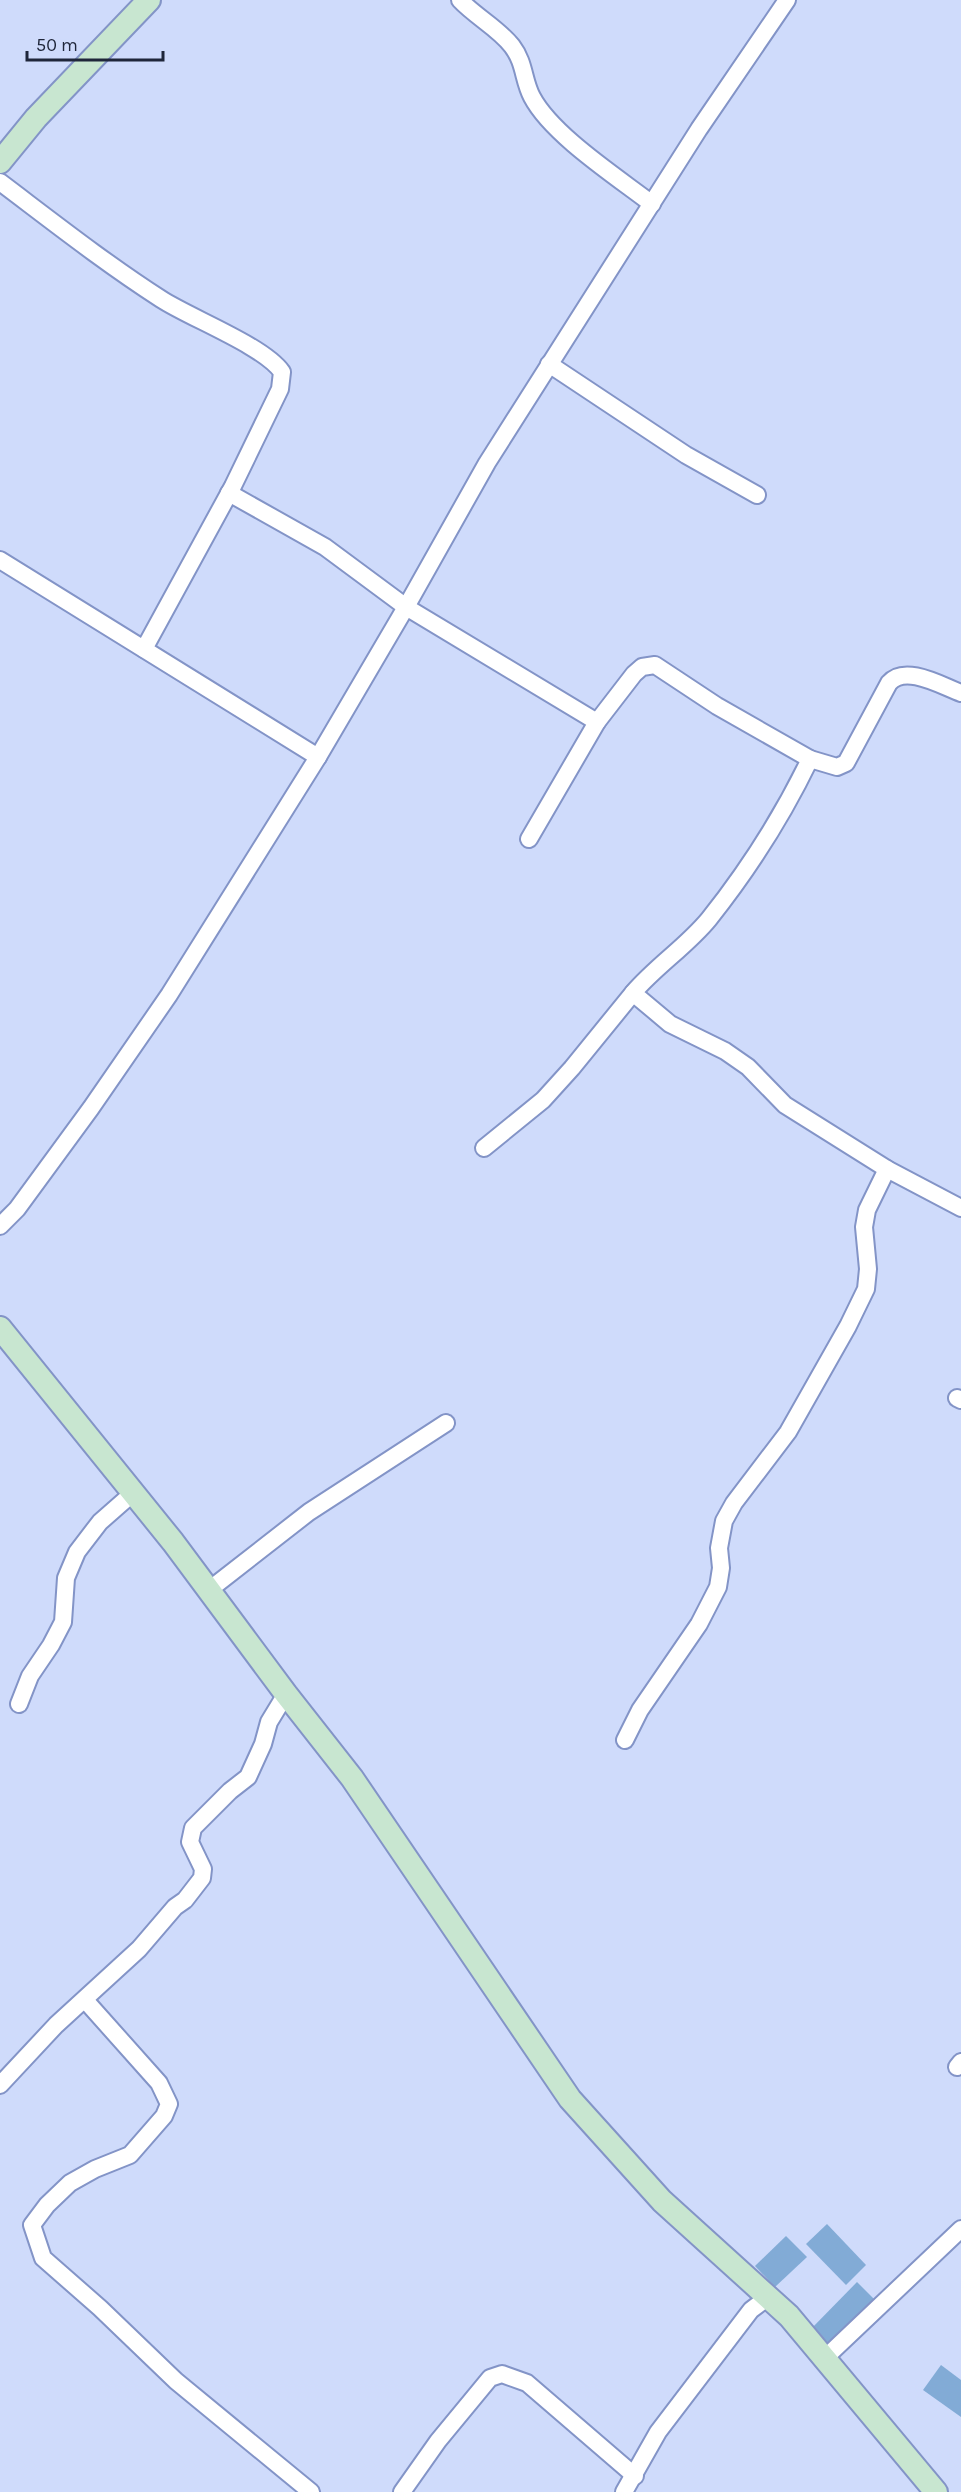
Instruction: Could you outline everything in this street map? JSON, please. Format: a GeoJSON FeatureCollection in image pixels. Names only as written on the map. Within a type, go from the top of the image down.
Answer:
{"type":"FeatureCollection","features":[{"type":"Feature","properties":{"kind":"main road"},"geometry":{"type":"LineString","coordinates":[[0,162],[36,118],[149,0]]}},
{"type":"Feature","properties":{"kind":"main road"},"geometry":{"type":"LineString","coordinates":[[0,1328],[209,1590],[352,1779],[570,2099],[662,2201],[789,2316],[936,2492]]}},
{"type":"Feature","properties":{"kind":"street"},"geometry":{"type":"LineString","coordinates":[[460,0],[510,43],[524,66],[532,96],[549,118],[579,148],[652,204]]}},
{"type":"Feature","properties":{"kind":"street"},"geometry":{"type":"LineString","coordinates":[[0,1226],[17,1209],[169,995],[318,757],[487,463],[699,129],[787,0]]}},
{"type":"Feature","properties":{"kind":"street"},"geometry":{"type":"LineString","coordinates":[[0,182],[76,240],[162,300],[277,364],[282,372],[280,389],[229,493],[144,649]]}},
{"type":"Feature","properties":{"kind":"street"},"geometry":{"type":"LineString","coordinates":[[549,364],[686,455],[757,495]]}},
{"type":"Feature","properties":{"kind":"street"},"geometry":{"type":"LineString","coordinates":[[229,493],[326,547],[406,607],[597,722]]}},
{"type":"Feature","properties":{"kind":"street"},"geometry":{"type":"LineString","coordinates":[[0,560],[318,757]]}},
{"type":"Feature","properties":{"kind":"street"},"geometry":{"type":"LineString","coordinates":[[529,839],[597,722],[634,674],[642,668],[655,665],[717,706],[810,759],[837,767],[846,763],[889,683],[897,675],[910,674],[961,693]]}},
{"type":"Feature","properties":{"kind":"street"},"geometry":{"type":"LineString","coordinates":[[484,1148],[543,1100],[649,975],[708,920],[787,806],[810,759]]}},
{"type":"Feature","properties":{"kind":"street"},"geometry":{"type":"LineString","coordinates":[[633,993],[669,1024],[725,1051],[747,1067],[785,1105],[887,1169],[961,1208]]}},
{"type":"Feature","properties":{"kind":"street"},"geometry":{"type":"LineString","coordinates":[[625,1740],[640,1710],[699,1624],[718,1587],[721,1568],[718,1548],[724,1521],[734,1503],[788,1432],[848,1326],[866,1289],[868,1260],[864,1227],[867,1210],[887,1169]]}},
{"type":"Feature","properties":{"kind":"street"},"geometry":{"type":"LineString","coordinates":[[209,1590],[309,1512],[446,1423]]}},
{"type":"Feature","properties":{"kind":"street"},"geometry":{"type":"LineString","coordinates":[[19,1704],[30,1676],[63,1622],[66,1578],[77,1552],[100,1522],[133,1493]]}},
{"type":"Feature","properties":{"kind":"street"},"geometry":{"type":"LineString","coordinates":[[0,2085],[56,2025],[140,1949],[202,1878],[203,1869],[190,1842],[193,1828],[230,1791],[248,1777],[263,1744],[269,1722],[286,1694]]}},
{"type":"Feature","properties":{"kind":"street"},"geometry":{"type":"LineString","coordinates":[[85,2000],[159,2083],[169,2104],[164,2116],[130,2155],[95,2169],[70,2183],[46,2205],[32,2225],[43,2258],[100,2308],[176,2381],[311,2492]]}},
{"type":"Feature","properties":{"kind":"street"},"geometry":{"type":"LineString","coordinates":[[825,2358],[961,2229]]}},
{"type":"Feature","properties":{"kind":"street"},"geometry":{"type":"LineString","coordinates":[[624,2492],[658,2432],[751,2310],[768,2297]]}},
{"type":"Feature","properties":{"kind":"street"},"geometry":{"type":"LineString","coordinates":[[402,2492],[438,2441],[490,2378],[502,2374],[527,2383],[635,2476]]}},
{"type":"Feature","properties":{"kind":"building"},"geometry":{"type":"Polygon","coordinates":[[[827,2224],[866,2265],[846,2285],[806,2244],[827,2224]]]}},
{"type":"Feature","properties":{"kind":"building"},"geometry":{"type":"Polygon","coordinates":[[[786,2236],[807,2257],[775,2287],[755,2266],[786,2236]]]}},
{"type":"Feature","properties":{"kind":"building"},"geometry":{"type":"Polygon","coordinates":[[[857,2282],[877,2302],[832,2349],[811,2329],[857,2282]]]}},
{"type":"Feature","properties":{"kind":"building"},"geometry":{"type":"Polygon","coordinates":[[[941,2365],[961,2380],[961,2417],[923,2390],[941,2365]]]}}]}
